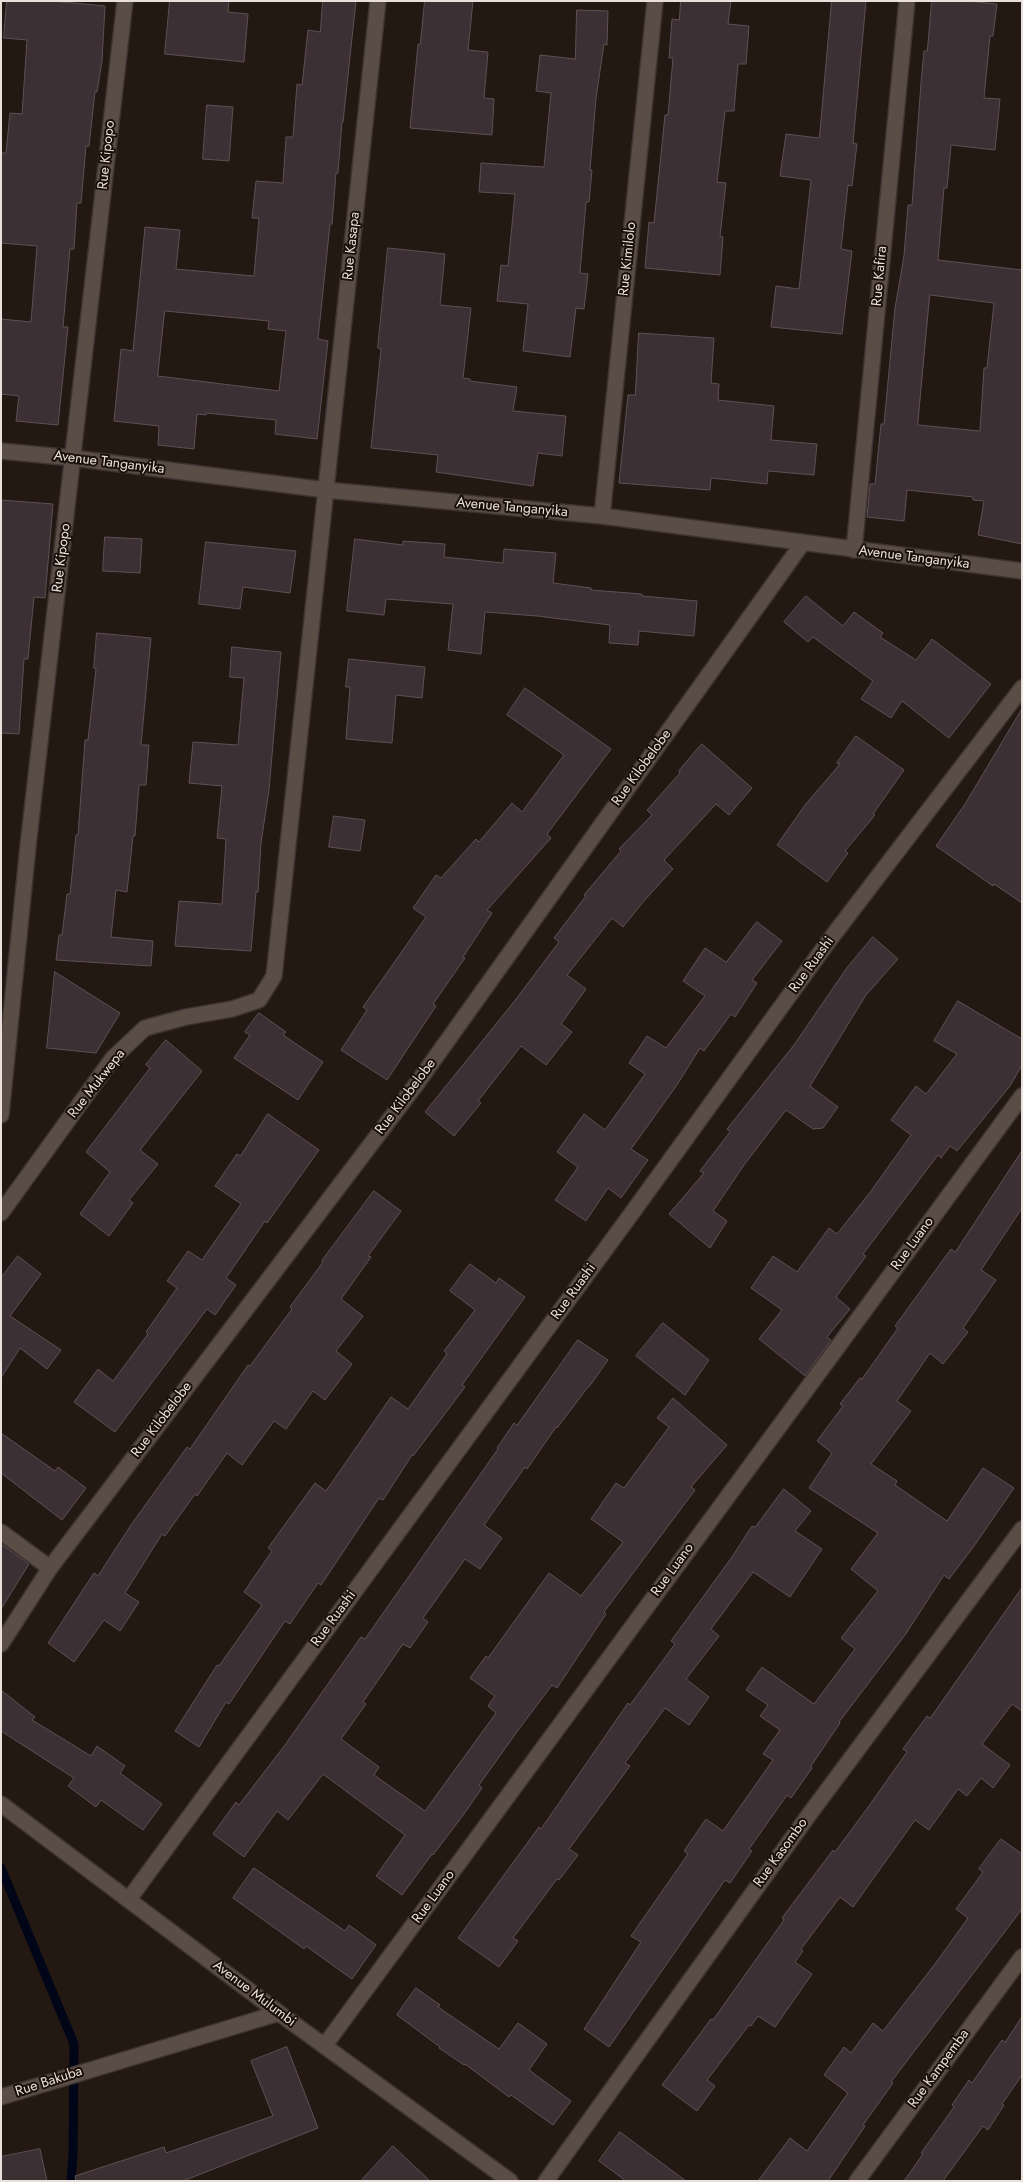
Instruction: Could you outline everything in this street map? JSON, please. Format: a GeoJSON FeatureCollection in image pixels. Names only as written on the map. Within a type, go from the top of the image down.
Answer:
{"type":"FeatureCollection","features":[{"type":"Feature","properties":{"kind":"street","name":"Rue Kipopo"},"geometry":{"type":"LineString","coordinates":[[1,1115],[28,846],[125,1]]}},
{"type":"Feature","properties":{"kind":"street","name":"Rue Kasapa"},"geometry":{"type":"LineString","coordinates":[[259,1000],[274,976],[378,1]]}},
{"type":"Feature","properties":{"kind":"street","name":"Rue Kimilolo"},"geometry":{"type":"LineString","coordinates":[[602,516],[655,1]]}},
{"type":"Feature","properties":{"kind":"street","name":"Rue Kafira"},"geometry":{"type":"LineString","coordinates":[[854,550],[907,1]]}},
{"type":"Feature","properties":{"kind":"street","name":"Avenue Tanganyika"},"geometry":{"type":"LineString","coordinates":[[1,451],[73,458],[326,490],[602,516],[802,544],[1022,571]]}},
{"type":"Feature","properties":{"kind":"street","name":"Rue Kilobelobe"},"geometry":{"type":"LineString","coordinates":[[1,1644],[50,1568],[415,1086],[802,544]]}},
{"type":"Feature","properties":{"kind":"street","name":"Rue Ruashi"},"geometry":{"type":"LineString","coordinates":[[128,1899],[632,1213],[828,942],[1022,688]]}},
{"type":"Feature","properties":{"kind":"street","name":"Rue Mukwepa"},"geometry":{"type":"LineString","coordinates":[[1,1213],[113,1058],[145,1028],[186,1017],[232,1009],[259,1000]]}},
{"type":"Feature","properties":{"kind":"street","name":"Rue Luano"},"geometry":{"type":"LineString","coordinates":[[325,2045],[1022,1096]]}},
{"type":"Feature","properties":{"kind":"street","name":"Rue Kasombo"},"geometry":{"type":"LineString","coordinates":[[546,2181],[811,1812],[1022,1529]]}},
{"type":"Feature","properties":{"kind":"street"},"geometry":{"type":"LineString","coordinates":[[1,1532],[50,1568]]}},
{"type":"Feature","properties":{"kind":"street","name":"Avenue Mulumbi"},"geometry":{"type":"LineString","coordinates":[[1,1804],[278,2013],[325,2045],[510,2181]]}},
{"type":"Feature","properties":{"kind":"street","name":"Rue Kampemba"},"geometry":{"type":"LineString","coordinates":[[857,2181],[1022,1957]]}},
{"type":"Feature","properties":{"kind":"street","name":"Rue Bakuba"},"geometry":{"type":"LineString","coordinates":[[1,2097],[278,2013]]}},
{"type":"Feature","properties":{"kind":"building"},"geometry":{"type":"Polygon","coordinates":[[[7,1],[52,1],[105,6],[102,61],[97,92],[95,92],[89,146],[86,146],[81,203],[77,203],[74,249],[70,249],[63,327],[68,327],[58,425],[16,421],[19,396],[1,394],[1,319],[31,322],[37,246],[1,243],[1,153],[6,153],[10,113],[22,114],[27,40],[4,38],[7,1]]]}},
{"type":"Feature","properties":{"kind":"building"},"geometry":{"type":"Polygon","coordinates":[[[170,1],[229,1],[228,12],[248,14],[244,62],[165,54],[170,1]]]}},
{"type":"Feature","properties":{"kind":"building"},"geometry":{"type":"Polygon","coordinates":[[[323,1],[356,1],[318,339],[328,341],[317,439],[275,434],[276,420],[206,413],[206,415],[197,414],[194,449],[158,445],[159,426],[114,421],[121,349],[133,351],[145,227],[180,230],[176,269],[254,276],[259,218],[252,218],[256,181],[283,183],[286,137],[293,137],[297,84],[302,85],[308,30],[320,32],[323,1]],[[165,311],[158,376],[279,391],[286,331],[268,329],[269,321],[165,311]]]}},
{"type":"Feature","properties":{"kind":"building"},"geometry":{"type":"Polygon","coordinates":[[[425,1],[473,1],[468,50],[488,52],[484,98],[494,99],[492,135],[410,128],[418,44],[420,44],[425,1]]]}},
{"type":"Feature","properties":{"kind":"building"},"geometry":{"type":"Polygon","coordinates":[[[681,1],[731,1],[728,24],[749,26],[746,64],[738,64],[734,111],[725,111],[717,182],[726,183],[720,236],[723,237],[720,275],[645,268],[649,222],[654,223],[665,115],[668,115],[673,58],[669,58],[672,19],[679,20],[681,1]]]}},
{"type":"Feature","properties":{"kind":"building"},"geometry":{"type":"Polygon","coordinates":[[[832,1],[866,1],[853,143],[857,144],[852,186],[848,185],[841,249],[852,251],[842,334],[771,327],[776,286],[799,289],[811,180],[780,176],[786,134],[819,138],[832,1]]]}},
{"type":"Feature","properties":{"kind":"building"},"geometry":{"type":"Polygon","coordinates":[[[932,1],[967,1],[997,4],[993,36],[990,36],[984,98],[1000,99],[995,150],[951,145],[947,188],[944,188],[938,260],[1022,270],[1022,544],[978,535],[984,501],[973,500],[973,497],[907,490],[904,521],[867,517],[870,484],[875,484],[881,424],[884,424],[895,308],[904,256],[908,205],[912,205],[924,51],[927,51],[932,1]],[[930,295],[918,425],[980,431],[984,368],[987,368],[994,303],[930,295]]]}},
{"type":"Feature","properties":{"kind":"building"},"geometry":{"type":"Polygon","coordinates":[[[577,10],[608,11],[607,45],[604,44],[596,98],[590,170],[592,170],[589,202],[586,202],[580,273],[588,274],[584,309],[576,308],[570,357],[523,351],[528,304],[497,301],[501,265],[508,266],[515,194],[479,192],[481,163],[544,167],[551,93],[536,91],[540,55],[575,59],[577,10]]]}},
{"type":"Feature","properties":{"kind":"building"},"geometry":{"type":"Polygon","coordinates":[[[207,105],[233,107],[229,161],[203,159],[207,105]]]}},
{"type":"Feature","properties":{"kind":"building"},"geometry":{"type":"Polygon","coordinates":[[[388,248],[445,254],[440,305],[471,308],[463,378],[470,379],[470,381],[517,387],[513,411],[566,416],[562,456],[538,453],[533,486],[436,472],[438,455],[371,448],[381,349],[378,348],[388,248]]]}},
{"type":"Feature","properties":{"kind":"building"},"geometry":{"type":"Polygon","coordinates":[[[639,333],[714,338],[711,383],[719,384],[718,400],[774,406],[771,440],[817,444],[814,475],[768,471],[767,484],[711,478],[710,490],[619,483],[628,395],[635,395],[639,333]]]}},
{"type":"Feature","properties":{"kind":"building"},"geometry":{"type":"Polygon","coordinates":[[[1,500],[53,504],[45,598],[34,597],[28,659],[24,659],[19,734],[1,733],[1,500]]]}},
{"type":"Feature","properties":{"kind":"building"},"geometry":{"type":"Polygon","coordinates":[[[105,537],[142,539],[140,573],[103,571],[105,537]]]}},
{"type":"Feature","properties":{"kind":"building"},"geometry":{"type":"Polygon","coordinates":[[[355,539],[403,545],[403,541],[445,544],[444,557],[503,563],[504,549],[556,553],[553,583],[591,588],[591,590],[697,601],[694,636],[639,631],[638,645],[609,643],[610,625],[485,612],[481,654],[448,650],[453,604],[386,599],[384,615],[347,611],[355,539]]]}},
{"type":"Feature","properties":{"kind":"building"},"geometry":{"type":"Polygon","coordinates":[[[206,542],[296,551],[290,593],[243,587],[240,609],[199,604],[206,542]]]}},
{"type":"Feature","properties":{"kind":"building"},"geometry":{"type":"Polygon","coordinates":[[[806,596],[843,626],[854,612],[883,633],[880,637],[916,660],[932,639],[991,684],[949,738],[902,701],[891,718],[861,699],[873,681],[813,637],[808,642],[784,622],[806,596]]]}},
{"type":"Feature","properties":{"kind":"building"},"geometry":{"type":"Polygon","coordinates":[[[97,633],[151,638],[141,745],[149,745],[146,785],[139,785],[135,836],[133,836],[127,892],[116,890],[111,937],[153,941],[151,966],[56,960],[59,935],[62,935],[67,894],[70,894],[76,835],[78,835],[85,740],[88,740],[96,669],[94,668],[97,633]]]}},
{"type":"Feature","properties":{"kind":"building"},"geometry":{"type":"Polygon","coordinates":[[[232,647],[281,652],[269,790],[261,843],[258,892],[256,892],[251,951],[175,946],[179,901],[222,904],[226,839],[217,838],[222,786],[189,783],[193,742],[238,745],[244,678],[230,677],[232,647]]]}},
{"type":"Feature","properties":{"kind":"building"},"geometry":{"type":"Polygon","coordinates":[[[349,659],[425,667],[422,698],[396,695],[392,743],[346,739],[350,687],[346,687],[349,659]]]}},
{"type":"Feature","properties":{"kind":"building"},"geometry":{"type":"Polygon","coordinates":[[[525,688],[611,749],[547,834],[551,838],[487,910],[492,913],[463,957],[465,958],[433,1004],[436,1006],[387,1080],[341,1050],[367,1010],[363,1007],[426,917],[413,908],[436,875],[441,878],[476,839],[479,842],[512,803],[522,812],[564,755],[507,715],[525,688]]]}},
{"type":"Feature","properties":{"kind":"building"},"geometry":{"type":"Polygon","coordinates":[[[1022,709],[1022,903],[994,884],[993,886],[936,846],[965,804],[1022,709]]]}},
{"type":"Feature","properties":{"kind":"building"},"geometry":{"type":"Polygon","coordinates":[[[856,736],[904,770],[873,814],[875,815],[845,851],[848,853],[827,882],[777,845],[805,805],[840,764],[837,763],[856,736]]]}},
{"type":"Feature","properties":{"kind":"building"},"geometry":{"type":"Polygon","coordinates":[[[702,744],[752,788],[729,815],[716,804],[664,860],[673,869],[623,927],[612,918],[567,975],[586,989],[561,1024],[572,1032],[546,1065],[521,1046],[478,1101],[481,1103],[454,1136],[425,1112],[513,1003],[559,942],[554,938],[586,896],[584,895],[621,851],[619,849],[652,815],[647,810],[680,773],[679,771],[702,744]]]}},
{"type":"Feature","properties":{"kind":"building"},"geometry":{"type":"Polygon","coordinates":[[[334,816],[365,820],[360,851],[329,847],[334,816]]]}},
{"type":"Feature","properties":{"kind":"building"},"geometry":{"type":"Polygon","coordinates":[[[757,922],[782,941],[752,980],[757,983],[735,1017],[731,1014],[704,1051],[700,1048],[677,1085],[631,1149],[648,1160],[621,1198],[608,1188],[586,1221],[555,1200],[578,1167],[557,1152],[584,1114],[605,1130],[645,1074],[629,1063],[647,1036],[666,1048],[705,996],[683,981],[705,948],[726,962],[757,922]]]}},
{"type":"Feature","properties":{"kind":"building"},"geometry":{"type":"Polygon","coordinates":[[[873,937],[898,959],[866,995],[810,1086],[838,1107],[823,1128],[813,1129],[786,1110],[744,1165],[713,1211],[727,1221],[710,1248],[669,1214],[704,1173],[700,1171],[730,1132],[727,1129],[794,1045],[846,969],[873,937]]]}},
{"type":"Feature","properties":{"kind":"building"},"geometry":{"type":"Polygon","coordinates":[[[55,972],[120,1013],[96,1053],[47,1048],[55,972]]]}},
{"type":"Feature","properties":{"kind":"building"},"geometry":{"type":"Polygon","coordinates":[[[958,1001],[1022,1039],[1022,1065],[1010,1086],[957,1151],[950,1146],[941,1158],[938,1155],[863,1254],[866,1256],[836,1297],[850,1309],[827,1337],[831,1340],[805,1376],[759,1339],[782,1310],[751,1288],[773,1256],[797,1272],[829,1228],[837,1234],[871,1191],[911,1135],[891,1120],[916,1086],[926,1094],[957,1054],[934,1041],[958,1001]]]}},
{"type":"Feature","properties":{"kind":"building"},"geometry":{"type":"Polygon","coordinates":[[[259,1013],[286,1032],[283,1035],[323,1062],[298,1100],[234,1058],[250,1035],[245,1032],[259,1013]]]}},
{"type":"Feature","properties":{"kind":"building"},"geometry":{"type":"Polygon","coordinates":[[[166,1040],[202,1071],[140,1150],[158,1164],[129,1200],[133,1203],[109,1236],[80,1214],[110,1172],[86,1152],[150,1068],[146,1065],[166,1040]]]}},
{"type":"Feature","properties":{"kind":"building"},"geometry":{"type":"Polygon","coordinates":[[[268,1114],[319,1150],[267,1223],[265,1221],[226,1278],[236,1285],[215,1315],[207,1309],[115,1432],[74,1402],[98,1369],[113,1381],[148,1334],[146,1332],[177,1288],[167,1281],[188,1251],[202,1260],[241,1204],[215,1186],[237,1154],[240,1156],[268,1114]]]}},
{"type":"Feature","properties":{"kind":"building"},"geometry":{"type":"Polygon","coordinates":[[[1022,1151],[1022,1208],[981,1270],[996,1280],[963,1328],[968,1332],[943,1364],[930,1353],[897,1401],[911,1411],[871,1464],[897,1481],[895,1485],[947,1521],[983,1468],[1014,1488],[949,1579],[944,1575],[905,1635],[839,1722],[811,1766],[812,1768],[791,1798],[787,1795],[749,1849],[752,1851],[730,1883],[725,1880],[609,2047],[584,2029],[641,1942],[631,1936],[688,1854],[684,1851],[706,1819],[723,1831],[773,1760],[763,1754],[780,1730],[760,1716],[768,1705],[746,1690],[762,1667],[814,1704],[855,1649],[841,1638],[878,1591],[851,1569],[878,1533],[809,1488],[832,1453],[817,1441],[843,1406],[840,1404],[860,1378],[862,1379],[898,1328],[895,1326],[951,1249],[955,1252],[1022,1151]]]}},
{"type":"Feature","properties":{"kind":"building"},"geometry":{"type":"Polygon","coordinates":[[[374,1191],[401,1211],[368,1256],[371,1257],[341,1299],[363,1316],[336,1351],[352,1364],[325,1400],[313,1391],[286,1429],[274,1421],[242,1465],[227,1453],[197,1496],[195,1494],[165,1536],[162,1534],[125,1593],[139,1602],[120,1631],[104,1620],[74,1662],[48,1643],[94,1573],[98,1576],[131,1525],[187,1447],[190,1449],[248,1365],[250,1366],[292,1309],[290,1307],[374,1191]]]}},
{"type":"Feature","properties":{"kind":"building"},"geometry":{"type":"Polygon","coordinates":[[[18,1256],[41,1274],[10,1316],[61,1350],[47,1369],[20,1348],[1,1378],[1,1278],[18,1256]]]}},
{"type":"Feature","properties":{"kind":"building"},"geometry":{"type":"Polygon","coordinates":[[[470,1264],[496,1283],[499,1278],[525,1297],[462,1385],[465,1387],[412,1455],[383,1500],[379,1498],[321,1585],[318,1583],[290,1624],[285,1621],[229,1704],[226,1702],[199,1747],[175,1731],[217,1665],[219,1666],[262,1605],[244,1592],[272,1551],[268,1548],[315,1483],[326,1491],[391,1397],[408,1409],[447,1354],[444,1351],[475,1310],[450,1291],[470,1264]]]}},
{"type":"Feature","properties":{"kind":"building"},"geometry":{"type":"Polygon","coordinates":[[[663,1323],[709,1360],[685,1395],[636,1356],[663,1323]]]}},
{"type":"Feature","properties":{"kind":"building"},"geometry":{"type":"Polygon","coordinates":[[[578,1340],[608,1360],[589,1387],[556,1427],[527,1469],[525,1467],[484,1525],[502,1538],[480,1569],[465,1559],[423,1618],[428,1622],[410,1648],[403,1644],[363,1702],[366,1704],[341,1739],[379,1767],[374,1775],[425,1811],[496,1713],[488,1706],[495,1696],[470,1678],[486,1656],[488,1658],[549,1573],[581,1596],[623,1542],[591,1519],[616,1483],[624,1488],[669,1427],[657,1418],[673,1398],[727,1445],[691,1487],[695,1490],[604,1612],[606,1614],[557,1688],[552,1685],[519,1729],[479,1785],[482,1788],[464,1814],[402,1895],[376,1876],[405,1835],[323,1774],[288,1820],[277,1811],[244,1857],[213,1834],[236,1802],[239,1805],[285,1745],[361,1637],[365,1639],[498,1449],[514,1423],[517,1425],[578,1340]]]}},
{"type":"Feature","properties":{"kind":"building"},"geometry":{"type":"Polygon","coordinates":[[[1,1433],[55,1471],[58,1467],[86,1488],[62,1520],[1,1473],[1,1433]]]}},
{"type":"Feature","properties":{"kind":"building"},"geometry":{"type":"Polygon","coordinates":[[[784,1489],[811,1511],[795,1531],[822,1549],[790,1597],[753,1572],[711,1629],[719,1636],[686,1679],[709,1697],[689,1725],[665,1708],[625,1763],[630,1766],[569,1849],[578,1855],[559,1880],[557,1879],[513,1938],[518,1941],[499,1967],[458,1938],[539,1827],[541,1829],[628,1703],[630,1705],[675,1644],[671,1641],[732,1557],[752,1526],[755,1527],[784,1489]]]}},
{"type":"Feature","properties":{"kind":"building"},"geometry":{"type":"Polygon","coordinates":[[[1,1544],[29,1564],[1,1609],[1,1544]]]}},
{"type":"Feature","properties":{"kind":"building"},"geometry":{"type":"Polygon","coordinates":[[[1022,1588],[1022,1711],[1012,1704],[982,1744],[1010,1765],[993,1788],[981,1778],[967,1796],[958,1789],[929,1830],[915,1820],[853,1907],[840,1897],[801,1949],[803,1951],[795,1962],[812,1974],[775,2027],[758,2016],[751,2026],[749,2025],[707,2080],[715,2086],[697,2111],[662,2085],[711,2019],[713,2020],[784,1920],[782,1918],[866,1810],[907,1752],[903,1749],[927,1716],[930,1718],[1022,1588]]]}},
{"type":"Feature","properties":{"kind":"building"},"geometry":{"type":"Polygon","coordinates":[[[1,1690],[35,1717],[32,1720],[91,1756],[97,1746],[125,1766],[120,1773],[162,1804],[143,1830],[101,1800],[96,1807],[68,1786],[74,1778],[1,1731],[1,1690]]]}},
{"type":"Feature","properties":{"kind":"building"},"geometry":{"type":"Polygon","coordinates":[[[1001,1839],[1022,1854],[1022,1909],[891,2082],[893,2083],[863,2125],[865,2126],[828,2181],[758,2181],[790,2138],[807,2151],[848,2093],[824,2075],[844,2047],[851,2053],[873,2023],[883,2031],[935,1964],[968,1918],[956,1909],[983,1872],[979,1869],[1001,1839]]]}},
{"type":"Feature","properties":{"kind":"building"},"geometry":{"type":"Polygon","coordinates":[[[254,1868],[345,1931],[349,1925],[376,1945],[352,1979],[306,1946],[304,1949],[233,1898],[254,1868]]]}},
{"type":"Feature","properties":{"kind":"building"},"geometry":{"type":"Polygon","coordinates":[[[416,1988],[440,2005],[438,2007],[499,2049],[518,2023],[547,2044],[529,2070],[571,2101],[553,2125],[439,2048],[397,2015],[416,1988]]]}},
{"type":"Feature","properties":{"kind":"building"},"geometry":{"type":"Polygon","coordinates":[[[1022,2017],[1022,2075],[1002,2104],[1004,2105],[988,2130],[983,2126],[943,2181],[904,2181],[923,2154],[921,2153],[954,2107],[952,2105],[969,2080],[972,2083],[1002,2040],[1005,2042],[1022,2017]]]}},
{"type":"Feature","properties":{"kind":"building"},"geometry":{"type":"Polygon","coordinates":[[[287,2047],[318,2128],[183,2181],[76,2181],[75,2176],[164,2147],[166,2153],[273,2116],[251,2061],[287,2047]]]}},
{"type":"Feature","properties":{"kind":"building"},"geometry":{"type":"Polygon","coordinates":[[[620,2132],[686,2181],[626,2181],[599,2161],[620,2132]]]}},
{"type":"Feature","properties":{"kind":"building"},"geometry":{"type":"Polygon","coordinates":[[[393,2146],[430,2181],[361,2181],[393,2146]]]}},
{"type":"Feature","properties":{"kind":"building"},"geometry":{"type":"Polygon","coordinates":[[[40,2149],[47,2181],[1,2181],[1,2157],[40,2149]]]}},
{"type":"Feature","properties":{"kind":"waterway"},"geometry":{"type":"LineString","coordinates":[[1,1868],[74,2044],[71,2181]]}}]}
